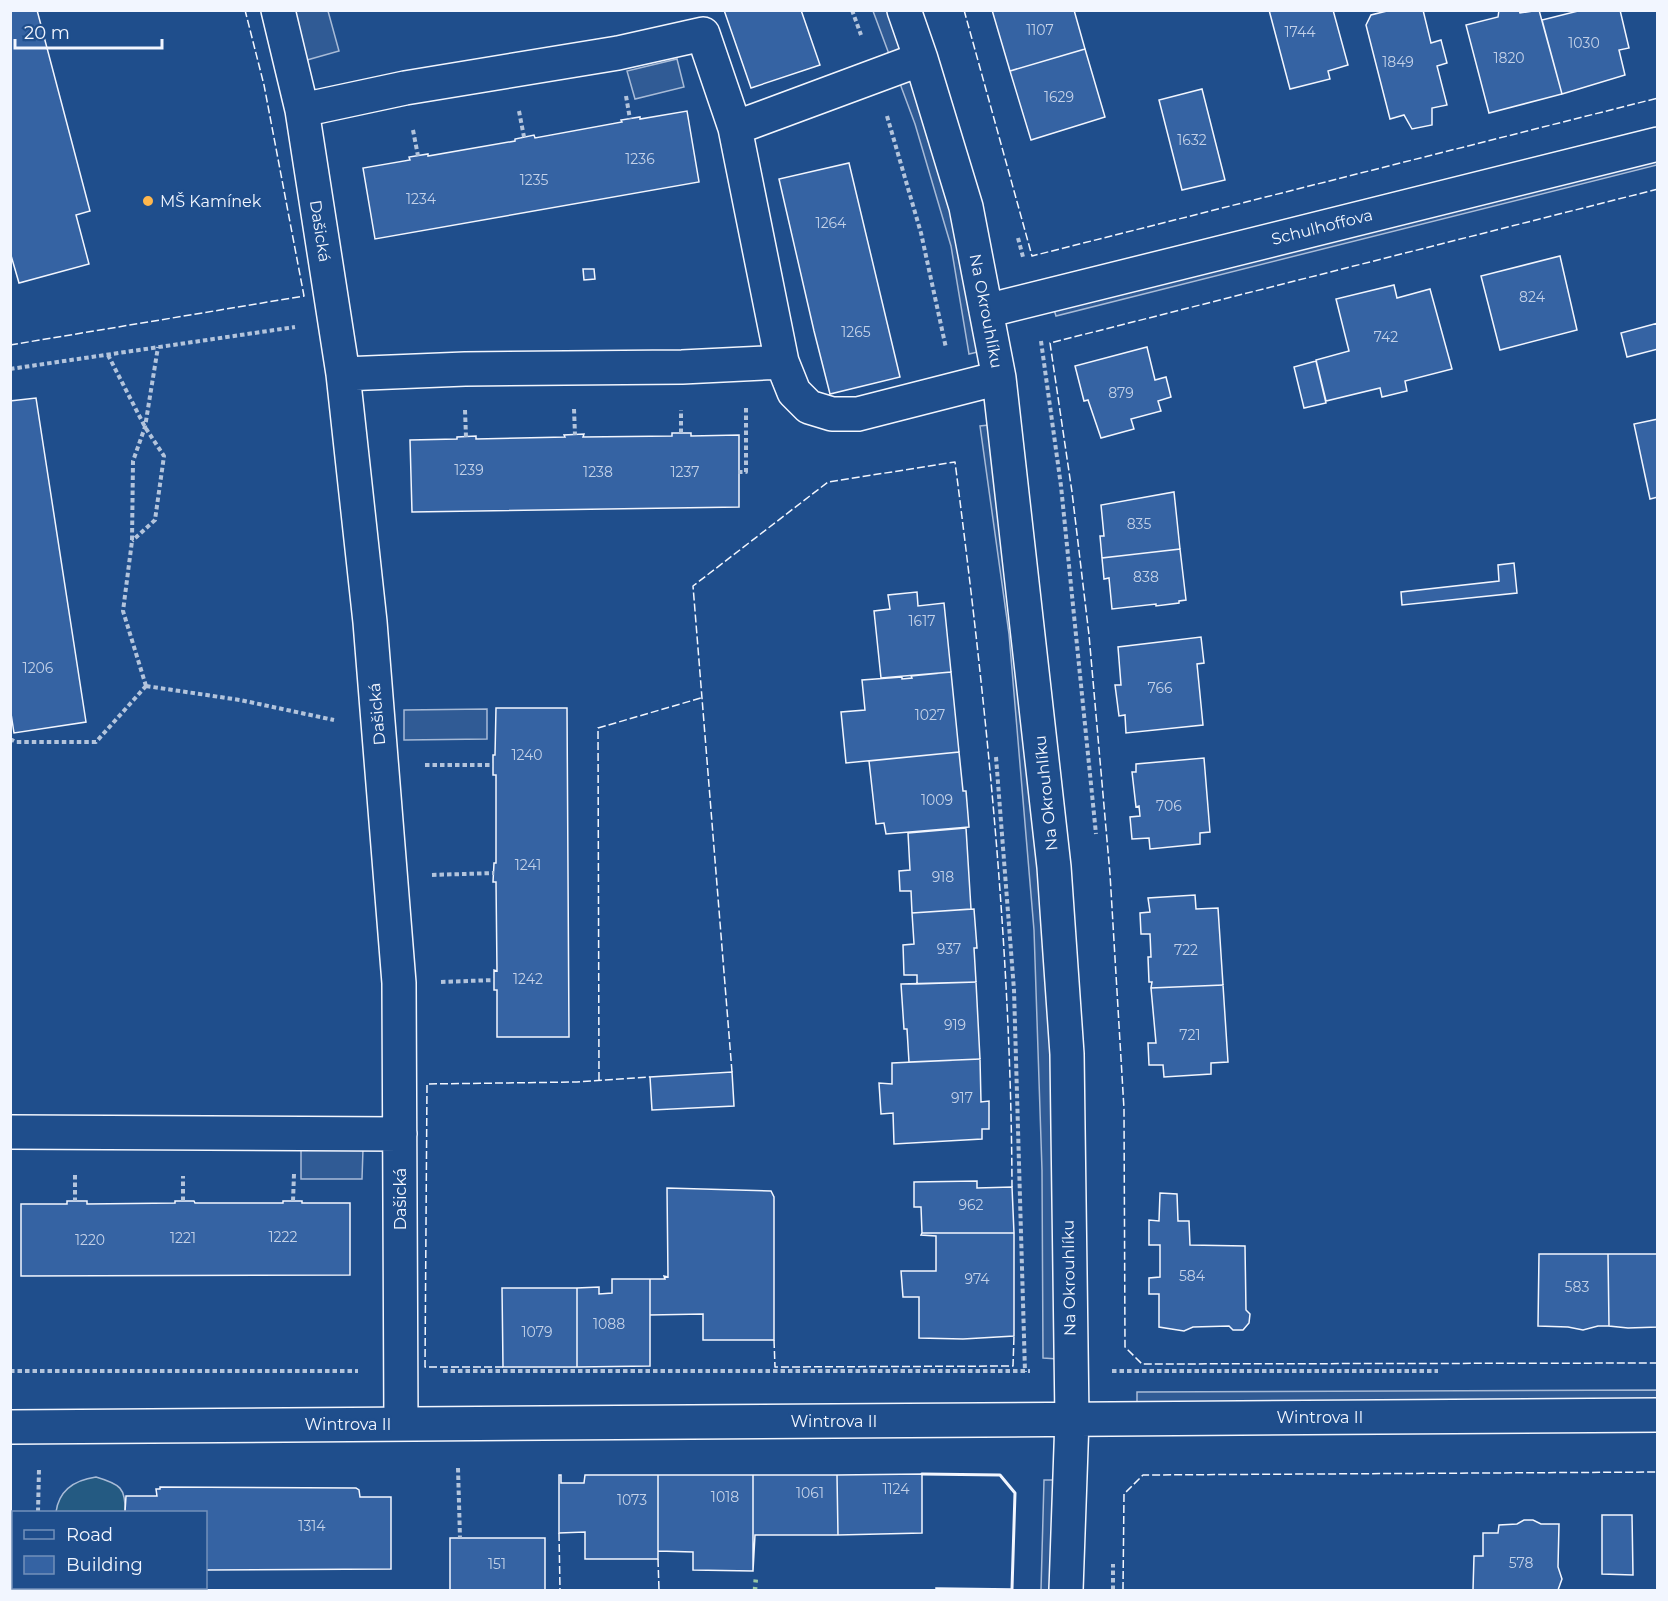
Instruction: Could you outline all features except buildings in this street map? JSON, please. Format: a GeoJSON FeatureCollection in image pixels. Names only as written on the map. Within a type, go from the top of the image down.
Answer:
{"type":"FeatureCollection","features":[{"type":"Feature","properties":{"kind":"street","name":"Dašická"},"geometry":{"type":"LineString","coordinates":[[278,10],[302,110],[343,374],[370,622],[399,983],[401,1424]]}},
{"type":"Feature","properties":{"kind":"street","name":"Na Okrouhlíku"},"geometry":{"type":"LineString","coordinates":[[904,10],[966,207],[999,378],[1054,867],[1067,1054],[1072,1419],[1066,1590]]}},
{"type":"Feature","properties":{"kind":"street"},"geometry":{"type":"LineString","coordinates":[[302,110],[405,88],[618,53],[699,22],[735,128],[782,362],[794,392],[809,407],[832,414],[858,414],[999,378]]}},
{"type":"Feature","properties":{"kind":"street"},"geometry":{"type":"LineString","coordinates":[[735,128],[921,59]]}},
{"type":"Feature","properties":{"kind":"street","name":"Schulhoffova"},"geometry":{"type":"LineString","coordinates":[[986,310],[1658,144]]}},
{"type":"Feature","properties":{"kind":"street"},"geometry":{"type":"LineString","coordinates":[[343,374],[782,362]]}},
{"type":"Feature","properties":{"kind":"street"},"geometry":{"type":"LineString","coordinates":[[10,1132],[400,1134]]}},
{"type":"Feature","properties":{"kind":"street","name":"Wintrova II"},"geometry":{"type":"LineString","coordinates":[[10,1427],[1658,1415]]}},
{"type":"Feature","properties":{"kind":"path"},"geometry":{"type":"LineString","coordinates":[[852,10],[875,76],[921,233],[955,389]]}},
{"type":"Feature","properties":{"kind":"path"},"geometry":{"type":"LineString","coordinates":[[10,369],[334,321]]}},
{"type":"Feature","properties":{"kind":"path"},"geometry":{"type":"LineString","coordinates":[[146,686],[123,610],[132,541],[133,461],[145,427],[158,347]]}},
{"type":"Feature","properties":{"kind":"path"},"geometry":{"type":"LineString","coordinates":[[108,355],[145,427],[164,456],[154,520],[132,541]]}},
{"type":"Feature","properties":{"kind":"path"},"geometry":{"type":"LineString","coordinates":[[738,472],[746,472],[746,362]]}},
{"type":"Feature","properties":{"kind":"path"},"geometry":{"type":"LineString","coordinates":[[146,686],[240,700],[379,729]]}},
{"type":"Feature","properties":{"kind":"path"},"geometry":{"type":"LineString","coordinates":[[10,739],[96,742],[146,686]]}},
{"type":"Feature","properties":{"kind":"path"},"geometry":{"type":"LineString","coordinates":[[10,1371],[1025,1371],[1014,990],[995,751]]}},
{"type":"Feature","properties":{"kind":"path"},"geometry":{"type":"LineString","coordinates":[[382,766],[493,765]]}},
{"type":"Feature","properties":{"kind":"path"},"geometry":{"type":"LineString","coordinates":[[391,876],[494,873]]}},
{"type":"Feature","properties":{"kind":"path"},"geometry":{"type":"LineString","coordinates":[[399,983],[494,980]]}},
{"type":"Feature","properties":{"kind":"path"},"geometry":{"type":"LineString","coordinates":[[1113,1371],[1444,1371]]}},
{"type":"Feature","properties":{"kind":"path"},"geometry":{"type":"LineString","coordinates":[[458,1468],[460,1538]]}},
{"type":"Feature","properties":{"kind":"path"},"geometry":{"type":"LineString","coordinates":[[38,1511],[40,1471]]}},
{"type":"Feature","properties":{"kind":"shaded area"},"geometry":{"type":"Polygon","coordinates":[[[293,11],[328,11],[339,51],[307,60],[293,11]]]}},
{"type":"Feature","properties":{"kind":"shaded area"},"geometry":{"type":"Polygon","coordinates":[[[873,11],[887,11],[928,122],[962,244],[982,351],[969,354],[951,246],[915,124],[873,11]]]}},
{"type":"Feature","properties":{"kind":"shaded area"},"geometry":{"type":"Polygon","coordinates":[[[677,59],[684,87],[635,99],[627,71],[677,59]]]}},
{"type":"Feature","properties":{"kind":"shaded area"},"geometry":{"type":"Polygon","coordinates":[[[1657,155],[1657,165],[1056,316],[1053,306],[1657,155]]]}},
{"type":"Feature","properties":{"kind":"shaded area"},"geometry":{"type":"Polygon","coordinates":[[[998,424],[1047,928],[1058,1359],[1043,1358],[1042,1170],[1034,930],[1009,634],[980,426],[998,424]]]}},
{"type":"Feature","properties":{"kind":"shaded area"},"geometry":{"type":"Polygon","coordinates":[[[487,709],[487,739],[404,740],[404,710],[487,709]]]}},
{"type":"Feature","properties":{"kind":"shaded area"},"geometry":{"type":"Polygon","coordinates":[[[301,1149],[363,1149],[362,1179],[301,1179],[301,1149]]]}},
{"type":"Feature","properties":{"kind":"shaded area"},"geometry":{"type":"Polygon","coordinates":[[[1658,1390],[1657,1402],[1137,1404],[1137,1392],[1658,1390]]]}},
{"type":"Feature","properties":{"kind":"shaded area"},"geometry":{"type":"Polygon","coordinates":[[[96,1477],[116,1485],[123,1492],[125,1511],[56,1511],[64,1492],[81,1481],[96,1477]]]}},
{"type":"Feature","properties":{"kind":"shaded area"},"geometry":{"type":"Polygon","coordinates":[[[1044,1480],[1059,1480],[1056,1590],[1041,1590],[1044,1480]]]}},
{"type":"Feature","properties":{"kind":"hedge"},"geometry":{"type":"LineString","coordinates":[[755,1590],[756,1576]]}},
{"type":"Feature","properties":{"kind":"fence"},"geometry":{"type":"LineString","coordinates":[[10,345],[304,296],[264,85],[245,10]]}},
{"type":"Feature","properties":{"kind":"fence"},"geometry":{"type":"LineString","coordinates":[[964,10],[1032,256],[1658,98]]}},
{"type":"Feature","properties":{"kind":"fence"},"geometry":{"type":"LineString","coordinates":[[1658,189],[1050,343],[1072,492],[1089,635],[1110,874],[1124,1109],[1125,1347],[1142,1364],[1658,1363]]}},
{"type":"Feature","properties":{"kind":"fence"},"geometry":{"type":"LineString","coordinates":[[732,1072],[693,586],[828,482],[955,462],[977,643],[995,824],[1007,1006],[1012,1187]]}},
{"type":"Feature","properties":{"kind":"fence"},"geometry":{"type":"LineString","coordinates":[[599,1080],[598,728],[701,698]]}},
{"type":"Feature","properties":{"kind":"fence"},"geometry":{"type":"LineString","coordinates":[[503,1367],[425,1367],[427,1084],[577,1082],[650,1077]]}},
{"type":"Feature","properties":{"kind":"fence"},"geometry":{"type":"LineString","coordinates":[[774,1340],[775,1367],[1013,1366],[1014,1336]]}},
{"type":"Feature","properties":{"kind":"fence"},"geometry":{"type":"LineString","coordinates":[[1123,1590],[1124,1494],[1143,1475],[1658,1472]]}},
{"type":"Feature","properties":{"kind":"fence"},"geometry":{"type":"LineString","coordinates":[[559,1533],[560,1590]]}},
{"type":"Feature","properties":{"kind":"fence"},"geometry":{"type":"LineString","coordinates":[[658,1559],[659,1590]]}},
{"type":"Feature","properties":{"kind":"wall"},"geometry":{"type":"LineString","coordinates":[[922,1474],[1000,1475],[1015,1493],[1012,1589]]}},
{"type":"Feature","properties":{"kind":"place","name":"MŠ Kamínek"},"geometry":{"type":"Point","coordinates":[148,201]}}]}
